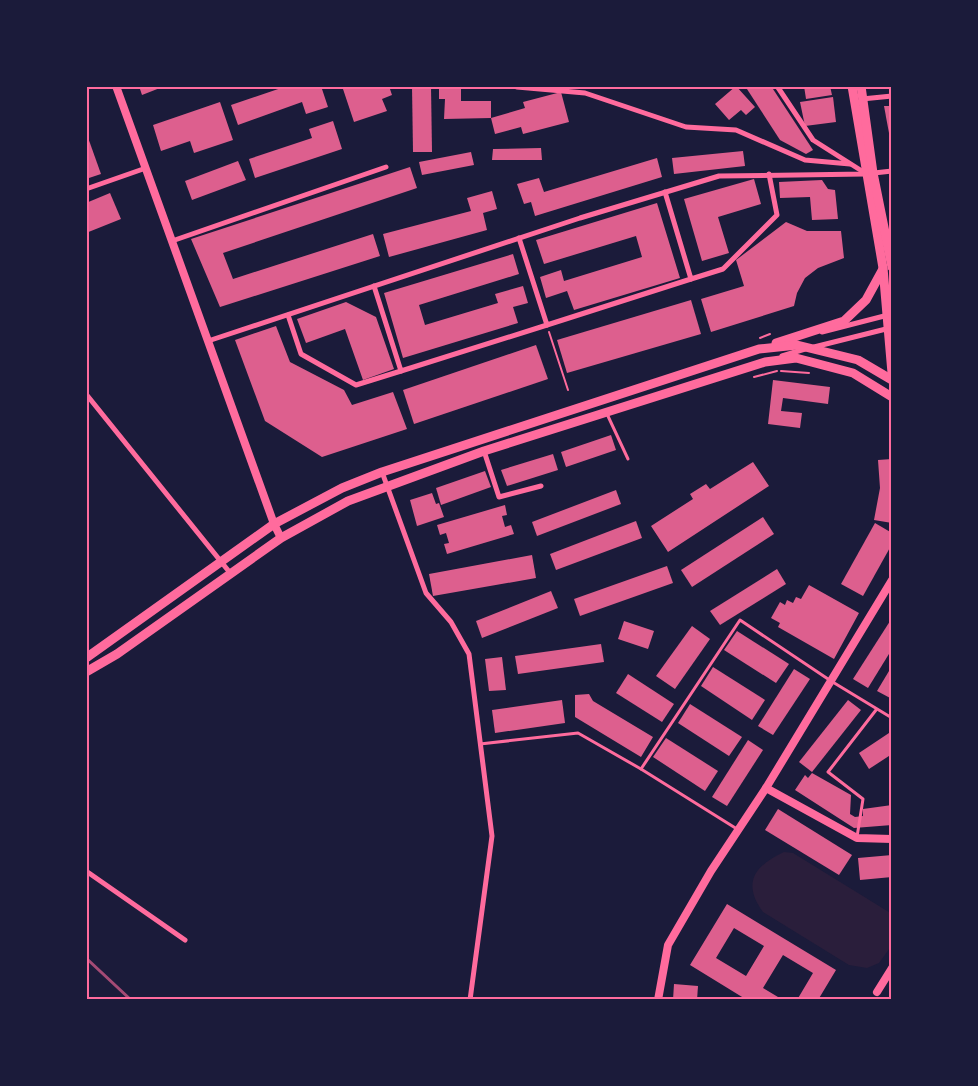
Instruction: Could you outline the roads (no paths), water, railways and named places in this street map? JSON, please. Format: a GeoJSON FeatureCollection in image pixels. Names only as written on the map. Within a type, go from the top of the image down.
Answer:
{"type":"FeatureCollection","features":[{"type":"Feature","properties":{"kind":"main road"},"geometry":{"type":"LineString","coordinates":[[852,86],[858,100],[869,173],[889,264],[892,373]]}},
{"type":"Feature","properties":{"kind":"main road"},"geometry":{"type":"LineString","coordinates":[[858,100],[861,86]]}},
{"type":"Feature","properties":{"kind":"main road"},"geometry":{"type":"LineString","coordinates":[[86,658],[274,524],[342,488],[382,472],[844,321],[866,300],[889,264]]}},
{"type":"Feature","properties":{"kind":"main road"},"geometry":{"type":"LineString","coordinates":[[760,349],[797,345],[858,360],[892,380]]}},
{"type":"Feature","properties":{"kind":"main road"},"geometry":{"type":"LineString","coordinates":[[86,672],[117,654],[281,538],[348,501],[387,485],[484,451],[765,362],[796,358],[853,373],[892,397]]}},
{"type":"Feature","properties":{"kind":"street"},"geometry":{"type":"LineString","coordinates":[[116,86],[274,524],[281,538]]}},
{"type":"Feature","properties":{"kind":"street"},"geometry":{"type":"LineString","coordinates":[[777,86],[813,140],[850,164],[869,173]]}},
{"type":"Feature","properties":{"kind":"street"},"geometry":{"type":"LineString","coordinates":[[518,87],[585,93],[686,127],[736,130],[805,160],[850,164]]}},
{"type":"Feature","properties":{"kind":"street"},"geometry":{"type":"LineString","coordinates":[[858,100],[892,96]]}},
{"type":"Feature","properties":{"kind":"street"},"geometry":{"type":"LineString","coordinates":[[172,241],[386,167]]}},
{"type":"Feature","properties":{"kind":"street"},"geometry":{"type":"LineString","coordinates":[[86,189],[146,168]]}},
{"type":"Feature","properties":{"kind":"street"},"geometry":{"type":"LineString","coordinates":[[208,341],[519,238],[719,176],[892,171]]}},
{"type":"Feature","properties":{"kind":"street"},"geometry":{"type":"LineString","coordinates":[[288,315],[301,354],[356,385],[723,269],[777,215],[770,174]]}},
{"type":"Feature","properties":{"kind":"street"},"geometry":{"type":"LineString","coordinates":[[665,192],[691,279]]}},
{"type":"Feature","properties":{"kind":"street"},"geometry":{"type":"LineString","coordinates":[[519,238],[547,325]]}},
{"type":"Feature","properties":{"kind":"street"},"geometry":{"type":"LineString","coordinates":[[374,286],[401,370]]}},
{"type":"Feature","properties":{"kind":"street"},"geometry":{"type":"LineString","coordinates":[[760,349],[889,315]]}},
{"type":"Feature","properties":{"kind":"street"},"geometry":{"type":"LineString","coordinates":[[765,362],[809,348],[890,328]]}},
{"type":"Feature","properties":{"kind":"street"},"geometry":{"type":"LineString","coordinates":[[86,394],[231,575]]}},
{"type":"Feature","properties":{"kind":"street"},"geometry":{"type":"LineString","coordinates":[[484,451],[499,497],[541,486]]}},
{"type":"Feature","properties":{"kind":"street"},"geometry":{"type":"LineString","coordinates":[[382,472],[426,593],[451,622],[469,654],[492,836],[470,1000]]}},
{"type":"Feature","properties":{"kind":"street"},"geometry":{"type":"LineString","coordinates":[[658,1000],[668,945],[711,871],[766,788],[892,580]]}},
{"type":"Feature","properties":{"kind":"street"},"geometry":{"type":"LineString","coordinates":[[766,788],[857,838],[892,839]]}},
{"type":"Feature","properties":{"kind":"street"},"geometry":{"type":"LineString","coordinates":[[86,871],[185,940]]}},
{"type":"Feature","properties":{"kind":"street"},"geometry":{"type":"LineString","coordinates":[[878,992],[892,968]]}},
{"type":"Feature","properties":{"kind":"lane"},"geometry":{"type":"LineString","coordinates":[[605,412],[628,459]]}},
{"type":"Feature","properties":{"kind":"lane"},"geometry":{"type":"LineString","coordinates":[[641,769],[740,620],[830,681],[892,718]]}},
{"type":"Feature","properties":{"kind":"lane"},"geometry":{"type":"LineString","coordinates":[[857,838],[863,799],[828,772],[876,710]]}},
{"type":"Feature","properties":{"kind":"lane"},"geometry":{"type":"LineString","coordinates":[[480,744],[578,733],[641,769],[738,830]]}},
{"type":"Feature","properties":{"kind":"railway"},"geometry":{"type":"LineString","coordinates":[[86,958],[131,1000]]}}]}
